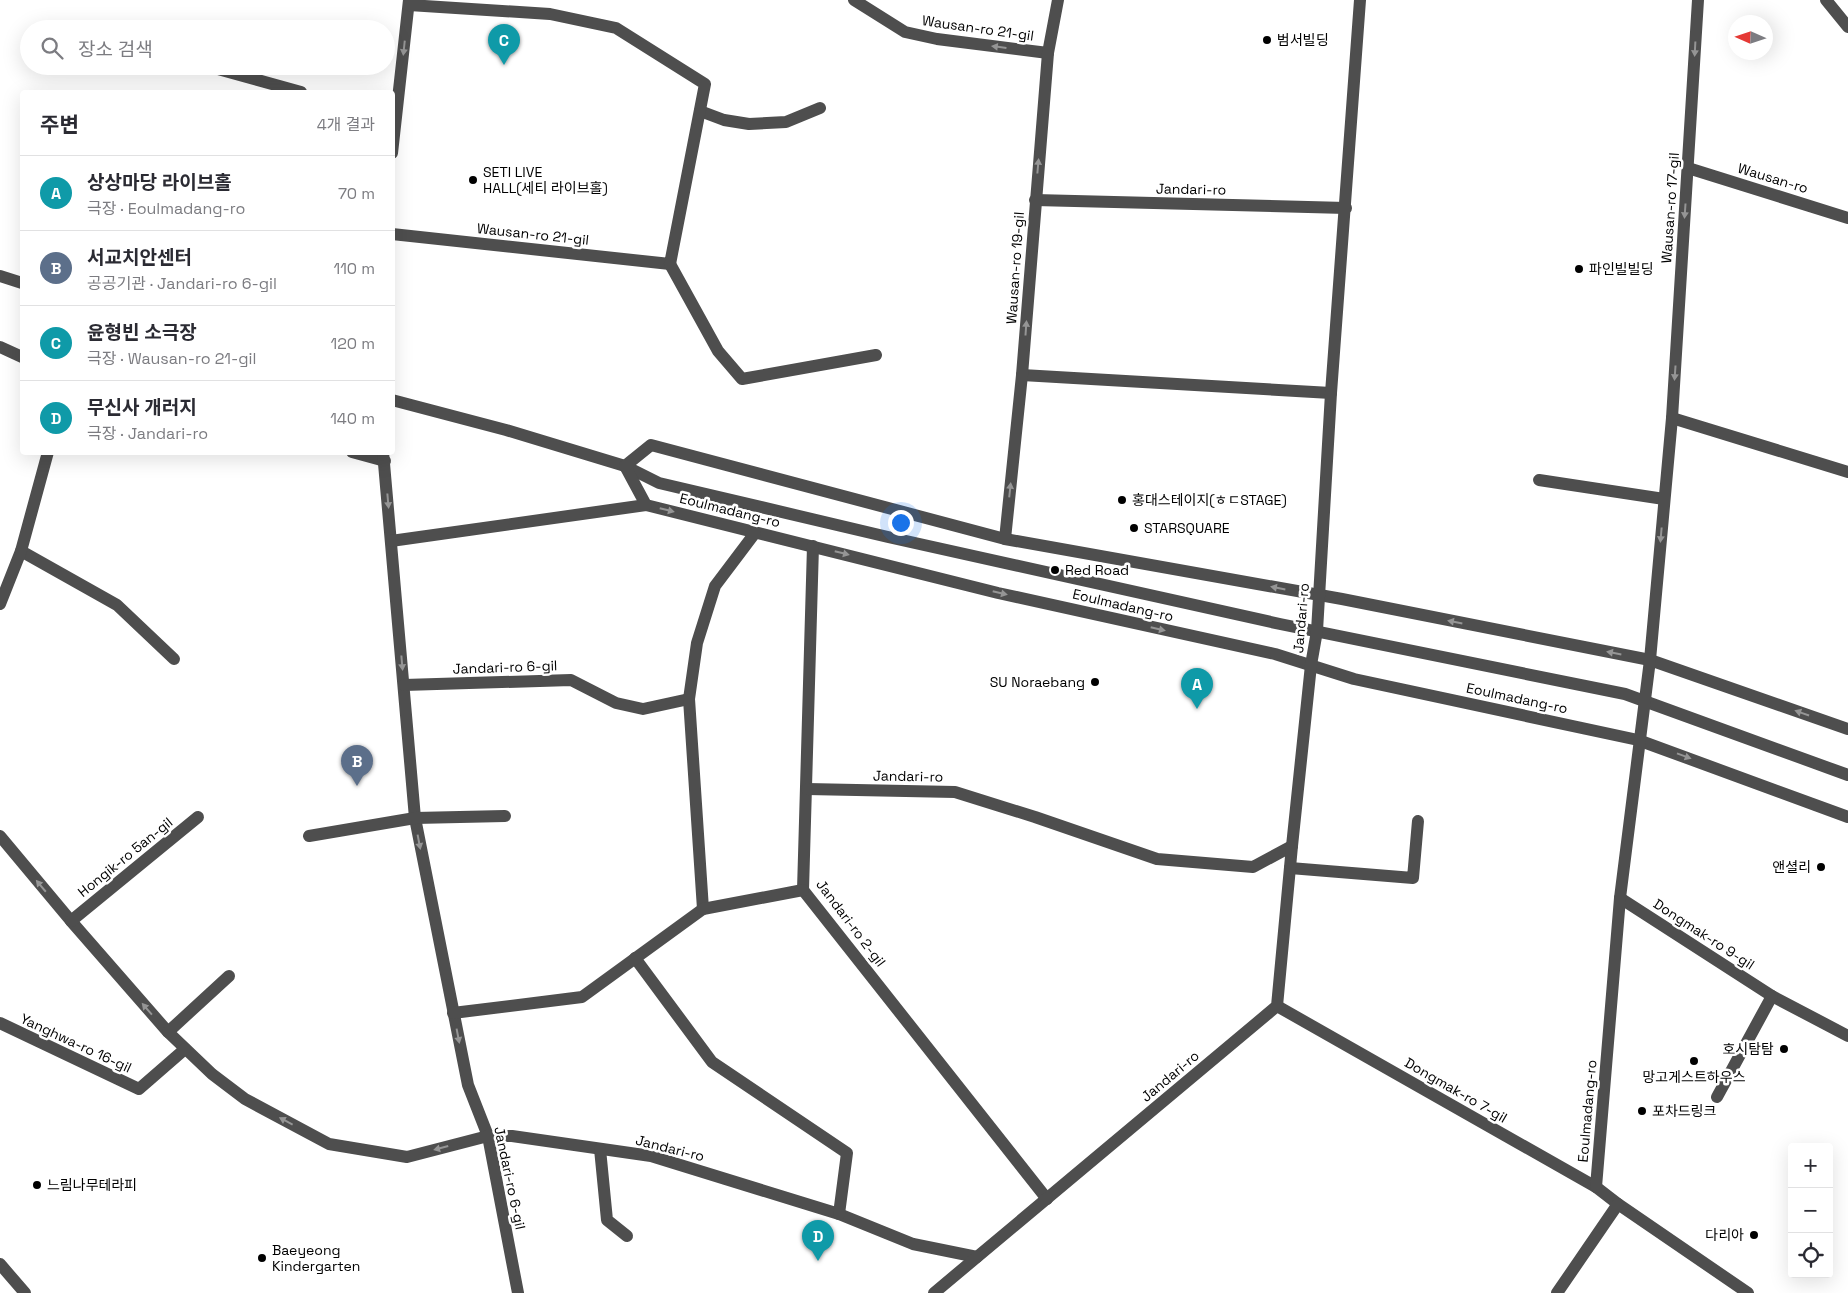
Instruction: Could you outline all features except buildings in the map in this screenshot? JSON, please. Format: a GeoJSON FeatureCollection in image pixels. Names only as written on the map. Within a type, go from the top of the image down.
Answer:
{"type":"FeatureCollection","features":[{"type":"Feature","properties":{"kind":"street","name":"Wausan-ro 21-gil"},"geometry":{"type":"LineString","coordinates":[[854,0],[905,32],[936,39],[1048,53]]}},
{"type":"Feature","properties":{"kind":"street","name":"Wausan-ro 19-gil"},"geometry":{"type":"LineString","coordinates":[[1006,538],[1022,375],[1048,53],[1058,0]]}},
{"type":"Feature","properties":{"kind":"street","name":"Jandari-ro"},"geometry":{"type":"LineString","coordinates":[[934,1293],[1277,1006],[1311,665],[1317,631],[1331,393],[1360,0]]}},
{"type":"Feature","properties":{"kind":"street","name":"Wausan-ro 17-gil"},"geometry":{"type":"LineString","coordinates":[[1650,660],[1672,418],[1698,0]]}},
{"type":"Feature","properties":{"kind":"street"},"geometry":{"type":"LineString","coordinates":[[1826,0],[1848,27]]}},
{"type":"Feature","properties":{"kind":"street"},"geometry":{"type":"LineString","coordinates":[[395,112],[409,2],[550,14],[616,28],[705,84],[670,264],[718,350],[742,379],[876,355]]}},
{"type":"Feature","properties":{"kind":"street"},"geometry":{"type":"LineString","coordinates":[[240,75],[294,90]]}},
{"type":"Feature","properties":{"kind":"street"},"geometry":{"type":"LineString","coordinates":[[700,111],[724,120],[749,124],[786,122],[820,108]]}},
{"type":"Feature","properties":{"kind":"street","name":"Wausan-ro"},"geometry":{"type":"LineString","coordinates":[[1688,168],[1848,218]]}},
{"type":"Feature","properties":{"kind":"street","name":"Jandari-ro"},"geometry":{"type":"LineString","coordinates":[[1035,200],[1346,208]]}},
{"type":"Feature","properties":{"kind":"street","name":"Wausan-ro 21-gil"},"geometry":{"type":"LineString","coordinates":[[395,234],[670,264]]}},
{"type":"Feature","properties":{"kind":"street"},"geometry":{"type":"LineString","coordinates":[[0,276],[20,282]]}},
{"type":"Feature","properties":{"kind":"street"},"geometry":{"type":"LineString","coordinates":[[0,347],[20,356]]}},
{"type":"Feature","properties":{"kind":"street"},"geometry":{"type":"LineString","coordinates":[[1022,375],[1331,393]]}},
{"type":"Feature","properties":{"kind":"street"},"geometry":{"type":"LineString","coordinates":[[395,401],[506,430],[624,466],[659,483],[726,499],[897,539],[1317,631],[1625,694],[1848,775]]}},
{"type":"Feature","properties":{"kind":"street"},"geometry":{"type":"LineString","coordinates":[[1672,418],[1848,472]]}},
{"type":"Feature","properties":{"kind":"street"},"geometry":{"type":"LineString","coordinates":[[624,466],[651,445],[1006,538],[1342,599],[1650,660],[1848,729]]}},
{"type":"Feature","properties":{"kind":"street"},"geometry":{"type":"LineString","coordinates":[[0,604],[20,551],[47,455]]}},
{"type":"Feature","properties":{"kind":"street"},"geometry":{"type":"LineString","coordinates":[[371,455],[384,457]]}},
{"type":"Feature","properties":{"kind":"street","name":"Jandari-ro 6-gil"},"geometry":{"type":"LineString","coordinates":[[384,457],[415,818],[468,1085],[488,1136],[518,1293]]}},
{"type":"Feature","properties":{"kind":"street"},"geometry":{"type":"LineString","coordinates":[[391,541],[646,505],[624,466]]}},
{"type":"Feature","properties":{"kind":"street"},"geometry":{"type":"LineString","coordinates":[[1539,480],[1664,499]]}},
{"type":"Feature","properties":{"kind":"street","name":"Eoulmadang-ro"},"geometry":{"type":"LineString","coordinates":[[646,505],[998,593],[1275,654],[1354,679],[1638,740],[1848,817]]}},
{"type":"Feature","properties":{"kind":"street"},"geometry":{"type":"LineString","coordinates":[[703,909],[689,699],[697,643],[715,586],[755,533]]}},
{"type":"Feature","properties":{"kind":"street","name":"Jandari-ro 2-gil"},"geometry":{"type":"LineString","coordinates":[[813,546],[803,890],[1047,1199]]}},
{"type":"Feature","properties":{"kind":"street"},"geometry":{"type":"LineString","coordinates":[[20,551],[117,605],[174,659]]}},
{"type":"Feature","properties":{"kind":"street","name":"Eoulmadang-ro"},"geometry":{"type":"LineString","coordinates":[[1596,1187],[1620,898],[1638,740],[1650,660]]}},
{"type":"Feature","properties":{"kind":"street","name":"Jandari-ro 6-gil"},"geometry":{"type":"LineString","coordinates":[[404,685],[571,680],[616,703],[643,709],[689,699]]}},
{"type":"Feature","properties":{"kind":"street","name":"Jandari-ro"},"geometry":{"type":"LineString","coordinates":[[807,789],[955,792],[1157,859],[1253,867],[1292,846]]}},
{"type":"Feature","properties":{"kind":"street","name":"Hongik-ro 5an-gil"},"geometry":{"type":"LineString","coordinates":[[71,921],[198,816]]}},
{"type":"Feature","properties":{"kind":"street"},"geometry":{"type":"LineString","coordinates":[[309,836],[415,818],[505,816]]}},
{"type":"Feature","properties":{"kind":"street"},"geometry":{"type":"LineString","coordinates":[[1290,868],[1413,878],[1418,821]]}},
{"type":"Feature","properties":{"kind":"street"},"geometry":{"type":"LineString","coordinates":[[0,836],[168,1032],[212,1074],[245,1099],[329,1144],[407,1157],[488,1136]]}},
{"type":"Feature","properties":{"kind":"street"},"geometry":{"type":"LineString","coordinates":[[454,1013],[582,997],[703,909],[803,890]]}},
{"type":"Feature","properties":{"kind":"street","name":"Dongmak-ro 9-gil"},"geometry":{"type":"LineString","coordinates":[[1620,898],[1772,996],[1848,1036]]}},
{"type":"Feature","properties":{"kind":"street"},"geometry":{"type":"LineString","coordinates":[[635,958],[712,1062],[847,1153],[839,1214]]}},
{"type":"Feature","properties":{"kind":"street"},"geometry":{"type":"LineString","coordinates":[[168,1032],[229,976]]}},
{"type":"Feature","properties":{"kind":"street"},"geometry":{"type":"LineString","coordinates":[[1716,1097],[1772,996]]}},
{"type":"Feature","properties":{"kind":"street","name":"Dongmak-ro 7-gil"},"geometry":{"type":"LineString","coordinates":[[1277,1006],[1596,1187],[1748,1293]]}},
{"type":"Feature","properties":{"kind":"street","name":"Yanghwa-ro 16-gil"},"geometry":{"type":"LineString","coordinates":[[0,1023],[139,1089],[185,1049]]}},
{"type":"Feature","properties":{"kind":"street","name":"Jandari-ro"},"geometry":{"type":"LineString","coordinates":[[488,1136],[512,1136],[652,1156],[839,1214],[913,1244],[977,1257]]}},
{"type":"Feature","properties":{"kind":"street"},"geometry":{"type":"LineString","coordinates":[[600,1148],[607,1220],[627,1236]]}},
{"type":"Feature","properties":{"kind":"street"},"geometry":{"type":"LineString","coordinates":[[1556,1293],[1618,1204]]}},
{"type":"Feature","properties":{"kind":"street"},"geometry":{"type":"LineString","coordinates":[[0,1264],[25,1293]]}},
{"type":"Feature","properties":{"kind":"place","name":"범서빌딩"},"geometry":{"type":"Point","coordinates":[1267,40]}},
{"type":"Feature","properties":{"kind":"place","name":"윤형빈 소극장"},"geometry":{"type":"Point","coordinates":[504,65]}},
{"type":"Feature","properties":{"kind":"place","name":"SETI LIVE HALL(세티 라이브홀)"},"geometry":{"type":"Point","coordinates":[473,180]}},
{"type":"Feature","properties":{"kind":"place","name":"파인빌빌딩"},"geometry":{"type":"Point","coordinates":[1579,269]}},
{"type":"Feature","properties":{"kind":"place","name":"홍대스테이지(ㅎㄷSTAGE)"},"geometry":{"type":"Point","coordinates":[1122,500]}},
{"type":"Feature","properties":{"kind":"place","name":"STARSQUARE"},"geometry":{"type":"Point","coordinates":[1134,528]}},
{"type":"Feature","properties":{"kind":"place","name":"Red Road"},"geometry":{"type":"Point","coordinates":[1055,570]}},
{"type":"Feature","properties":{"kind":"place","name":"SU Noraebang"},"geometry":{"type":"Point","coordinates":[1095,682]}},
{"type":"Feature","properties":{"kind":"place","name":"상상마당 라이브홀"},"geometry":{"type":"Point","coordinates":[1197,709]}},
{"type":"Feature","properties":{"kind":"place","name":"서교치안센터"},"geometry":{"type":"Point","coordinates":[357,786]}},
{"type":"Feature","properties":{"kind":"place","name":"앤셜리"},"geometry":{"type":"Point","coordinates":[1821,867]}},
{"type":"Feature","properties":{"kind":"place","name":"호시탐탐"},"geometry":{"type":"Point","coordinates":[1784,1049]}},
{"type":"Feature","properties":{"kind":"place","name":"망고게스트하우스"},"geometry":{"type":"Point","coordinates":[1694,1061]}},
{"type":"Feature","properties":{"kind":"place","name":"포차드링크"},"geometry":{"type":"Point","coordinates":[1642,1111]}},
{"type":"Feature","properties":{"kind":"place","name":"느림나무테라피"},"geometry":{"type":"Point","coordinates":[37,1185]}},
{"type":"Feature","properties":{"kind":"place","name":"다리아"},"geometry":{"type":"Point","coordinates":[1754,1235]}},
{"type":"Feature","properties":{"kind":"place","name":"Baeyeong Kindergarten"},"geometry":{"type":"Point","coordinates":[262,1258]}},
{"type":"Feature","properties":{"kind":"place","name":"무신사 개러지"},"geometry":{"type":"Point","coordinates":[818,1261]}}]}
